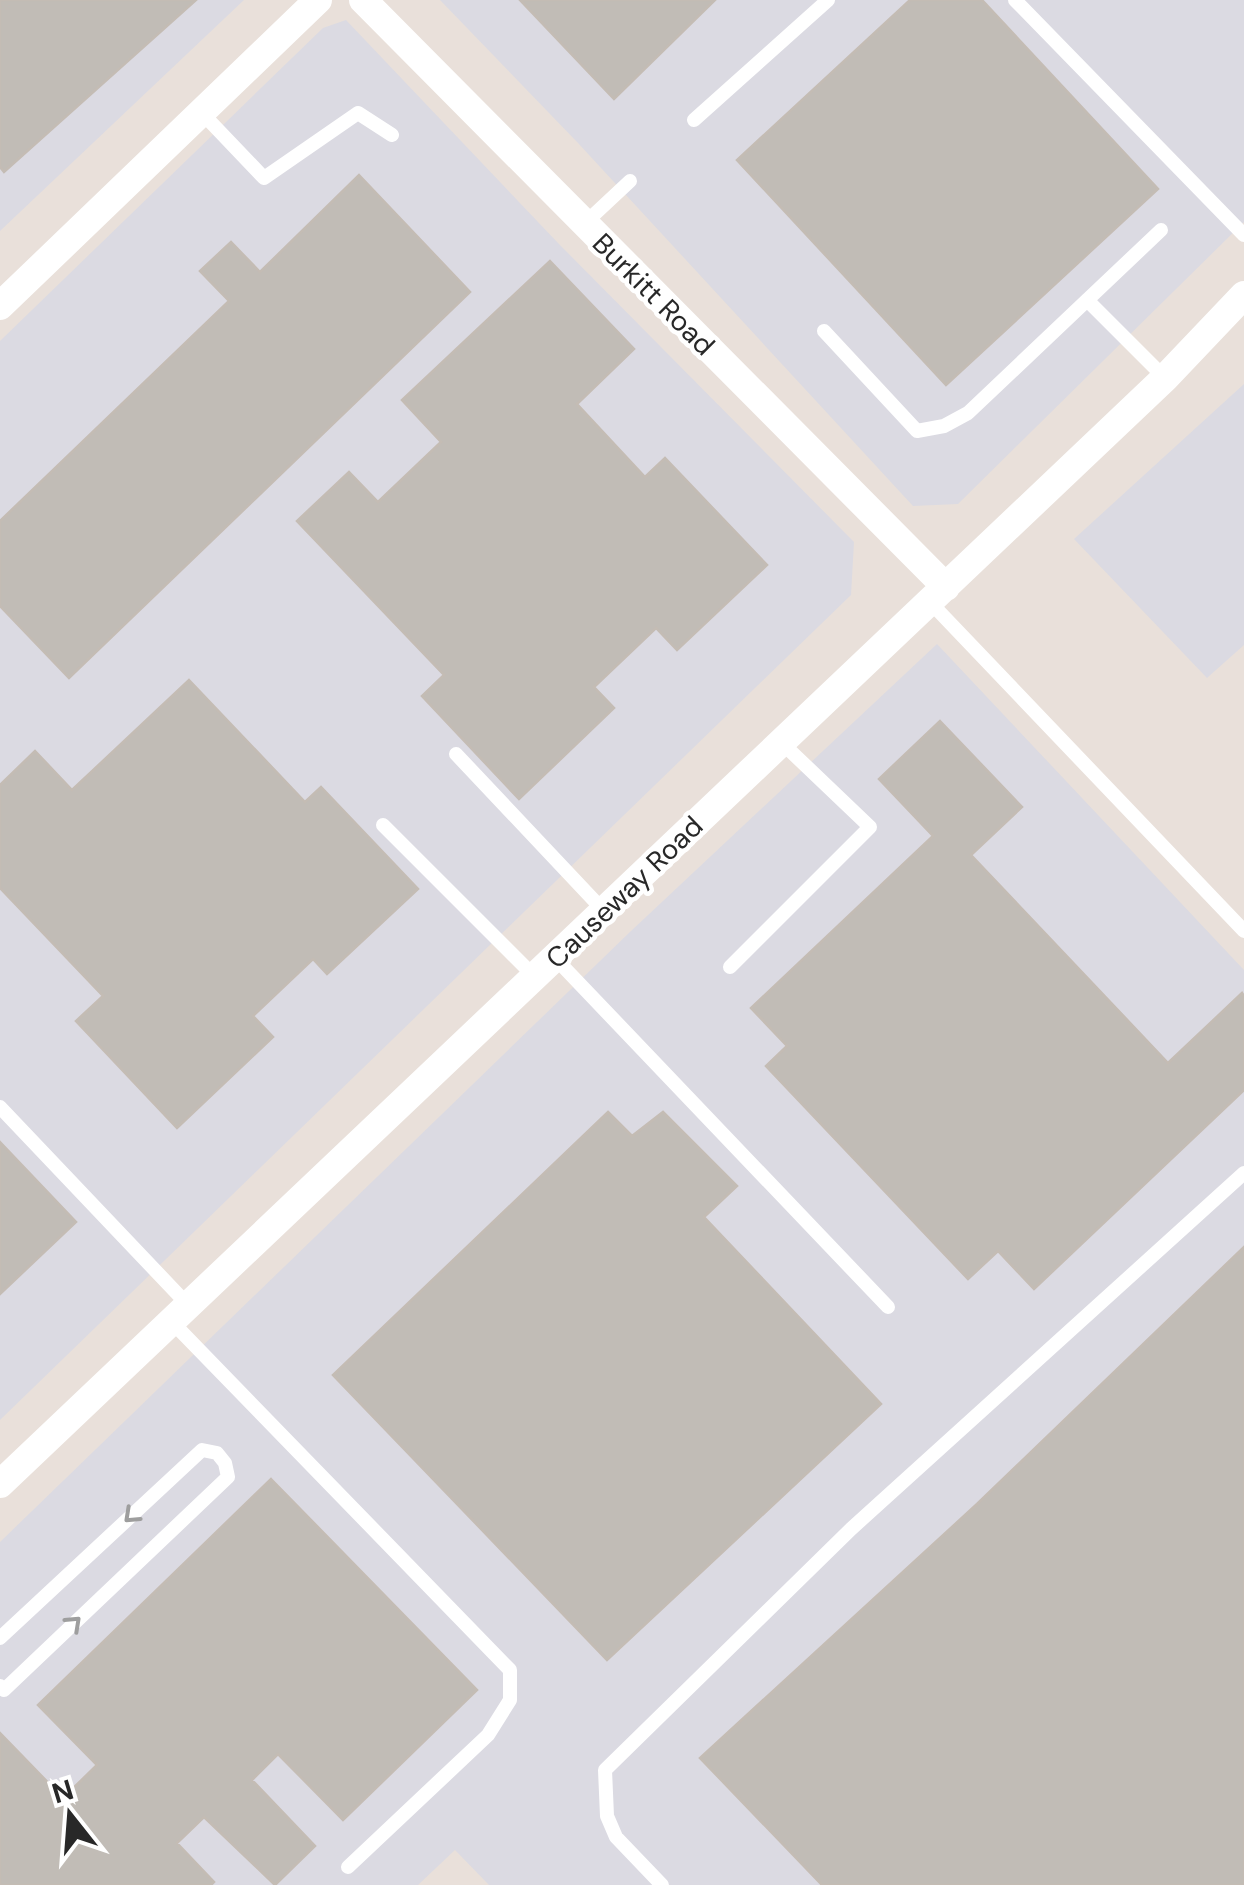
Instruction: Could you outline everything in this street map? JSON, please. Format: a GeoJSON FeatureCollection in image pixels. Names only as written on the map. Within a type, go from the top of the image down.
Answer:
{"type":"FeatureCollection","features":[{"type":"Feature","properties":{"kind":"street"},"geometry":{"type":"LineString","coordinates":[[0,306],[318,0]]}},
{"type":"Feature","properties":{"kind":"street","name":"Burkitt Road"},"geometry":{"type":"LineString","coordinates":[[364,0],[938,594]]}},
{"type":"Feature","properties":{"kind":"street","name":"Causeway Road"},"geometry":{"type":"LineString","coordinates":[[0,1484],[1166,378],[1244,296]]}},
{"type":"Feature","properties":{"kind":"lane"},"geometry":{"type":"LineString","coordinates":[[694,120],[828,0]]}},
{"type":"Feature","properties":{"kind":"lane"},"geometry":{"type":"LineString","coordinates":[[1015,0],[1244,234]]}},
{"type":"Feature","properties":{"kind":"lane"},"geometry":{"type":"LineString","coordinates":[[202,113],[264,178],[358,113],[392,135]]}},
{"type":"Feature","properties":{"kind":"lane"},"geometry":{"type":"LineString","coordinates":[[584,224],[630,181]]}},
{"type":"Feature","properties":{"kind":"lane"},"geometry":{"type":"LineString","coordinates":[[824,332],[917,431],[944,426],[968,413],[1161,230]]}},
{"type":"Feature","properties":{"kind":"lane"},"geometry":{"type":"LineString","coordinates":[[1087,300],[1166,378]]}},
{"type":"Feature","properties":{"kind":"lane"},"geometry":{"type":"LineString","coordinates":[[938,594],[1244,931]]}},
{"type":"Feature","properties":{"kind":"lane"},"geometry":{"type":"LineString","coordinates":[[730,968],[870,827],[782,742]]}},
{"type":"Feature","properties":{"kind":"lane"},"geometry":{"type":"LineString","coordinates":[[456,754],[604,911]]}},
{"type":"Feature","properties":{"kind":"lane"},"geometry":{"type":"LineString","coordinates":[[383,825],[545,968],[888,1307]]}},
{"type":"Feature","properties":{"kind":"lane"},"geometry":{"type":"LineString","coordinates":[[0,1108],[180,1314],[510,1670],[510,1700],[488,1735],[348,1866]]}},
{"type":"Feature","properties":{"kind":"lane"},"geometry":{"type":"LineString","coordinates":[[662,1885],[616,1836],[606,1816],[605,1770],[851,1529],[1244,1173]]}},
{"type":"Feature","properties":{"kind":"lane"},"geometry":{"type":"LineString","coordinates":[[0,1638],[202,1450],[217,1452],[225,1463],[228,1478],[2,1688]]}},
{"type":"Feature","properties":{"kind":"shaded area"},"geometry":{"type":"Polygon","coordinates":[[[0,0],[244,0],[0,231],[0,0]]]}},
{"type":"Feature","properties":{"kind":"shaded area"},"geometry":{"type":"Polygon","coordinates":[[[440,0],[1244,0],[1244,222],[958,504],[913,506],[578,143],[440,0]]]}},
{"type":"Feature","properties":{"kind":"shaded area"},"geometry":{"type":"Polygon","coordinates":[[[346,20],[558,243],[854,542],[851,595],[0,1420],[0,341],[323,28],[346,20]]]}},
{"type":"Feature","properties":{"kind":"shaded area"},"geometry":{"type":"Polygon","coordinates":[[[1244,384],[1244,645],[1207,678],[1074,539],[1244,384]]]}},
{"type":"Feature","properties":{"kind":"shaded area"},"geometry":{"type":"Polygon","coordinates":[[[937,644],[1244,970],[1244,1885],[489,1885],[455,1850],[418,1885],[0,1885],[0,1542],[631,931],[937,644]]]}},
{"type":"Feature","properties":{"kind":"building"},"geometry":{"type":"Polygon","coordinates":[[[0,0],[196,0],[4,172],[0,167],[0,0]]]}},
{"type":"Feature","properties":{"kind":"building"},"geometry":{"type":"Polygon","coordinates":[[[520,0],[715,0],[614,99],[520,0]]]}},
{"type":"Feature","properties":{"kind":"building"},"geometry":{"type":"Polygon","coordinates":[[[910,0],[982,0],[1158,189],[946,385],[737,160],[910,0]]]}},
{"type":"Feature","properties":{"kind":"building"},"geometry":{"type":"Polygon","coordinates":[[[359,175],[470,292],[69,678],[0,606],[0,521],[229,301],[200,271],[231,242],[260,272],[359,175]]]}},
{"type":"Feature","properties":{"kind":"building"},"geometry":{"type":"Polygon","coordinates":[[[550,261],[634,349],[577,404],[645,477],[665,458],[767,565],[677,650],[656,628],[594,687],[614,708],[519,799],[422,696],[444,675],[297,521],[349,472],[378,502],[441,442],[402,400],[550,261]]]}},
{"type":"Feature","properties":{"kind":"building"},"geometry":{"type":"Polygon","coordinates":[[[189,680],[305,802],[321,787],[418,889],[327,974],[313,959],[253,1016],[273,1037],[177,1128],[76,1021],[103,996],[0,888],[0,785],[35,751],[72,790],[189,680]]]}},
{"type":"Feature","properties":{"kind":"building"},"geometry":{"type":"Polygon","coordinates":[[[940,721],[1022,807],[971,855],[1168,1063],[1242,993],[1244,996],[1244,1090],[1034,1289],[998,1251],[968,1279],[766,1066],[787,1046],[751,1008],[933,836],[879,779],[940,721]]]}},
{"type":"Feature","properties":{"kind":"building"},"geometry":{"type":"Polygon","coordinates":[[[608,1112],[632,1136],[663,1112],[737,1186],[704,1217],[881,1404],[607,1660],[333,1375],[608,1112]]]}},
{"type":"Feature","properties":{"kind":"building"},"geometry":{"type":"Polygon","coordinates":[[[0,1142],[76,1222],[0,1294],[0,1142]]]}},
{"type":"Feature","properties":{"kind":"building"},"geometry":{"type":"Polygon","coordinates":[[[1244,1247],[1244,1885],[822,1885],[700,1758],[977,1504],[1244,1247]]]}},
{"type":"Feature","properties":{"kind":"building"},"geometry":{"type":"Polygon","coordinates":[[[271,1479],[477,1690],[343,1820],[278,1754],[252,1780],[315,1846],[275,1885],[204,1817],[177,1843],[214,1882],[211,1885],[0,1885],[0,1733],[63,1798],[97,1765],[38,1705],[271,1479]]]}}]}
